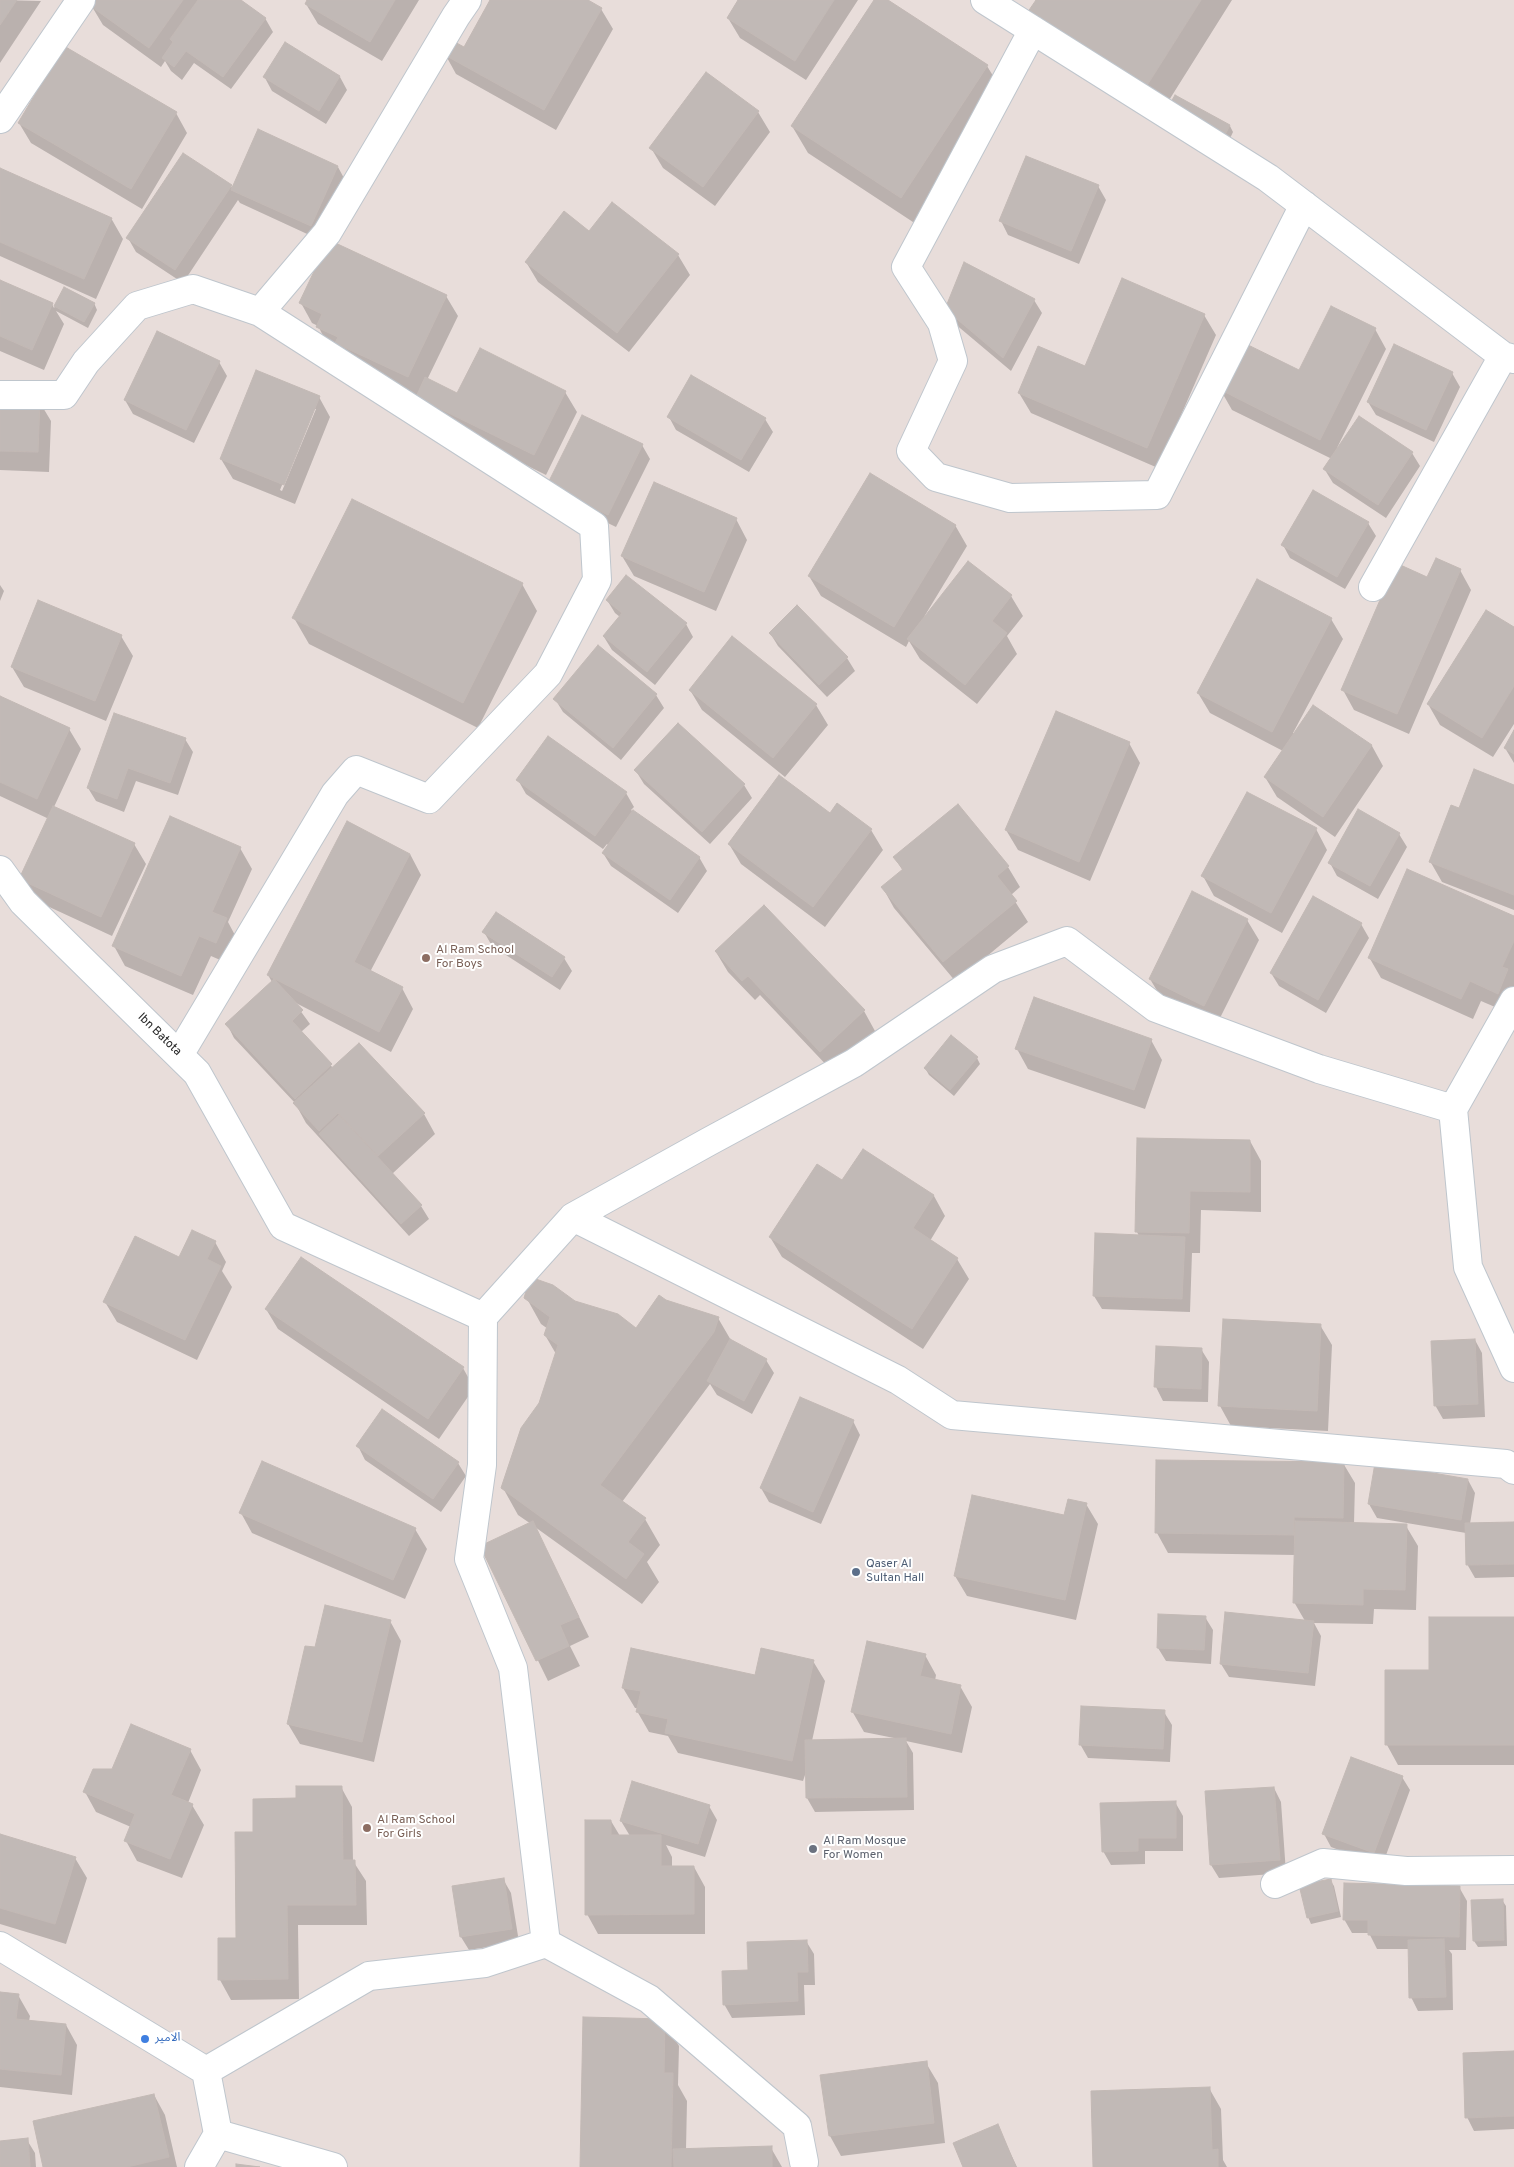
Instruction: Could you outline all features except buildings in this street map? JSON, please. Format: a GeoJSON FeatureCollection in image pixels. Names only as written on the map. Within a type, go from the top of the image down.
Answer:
{"type":"FeatureCollection","features":[{"type":"Feature","properties":{"kind":"street"},"geometry":{"type":"LineString","coordinates":[[0,120],[81,0]]}},
{"type":"Feature","properties":{"kind":"street"},"geometry":{"type":"LineString","coordinates":[[260,312],[327,233],[467,0]]}},
{"type":"Feature","properties":{"kind":"street"},"geometry":{"type":"LineString","coordinates":[[985,0],[1268,178],[1509,358],[1373,587]]}},
{"type":"Feature","properties":{"kind":"street"},"geometry":{"type":"LineString","coordinates":[[1033,30],[906,267],[942,323],[953,361],[911,451],[936,477],[1010,498],[1157,495],[1304,205]]}},
{"type":"Feature","properties":{"kind":"street"},"geometry":{"type":"LineString","coordinates":[[0,395],[64,395],[86,362],[137,306],[193,289],[260,312],[594,526],[597,580],[548,674],[429,798],[356,770],[335,794],[179,1055]]}},
{"type":"Feature","properties":{"kind":"street","name":"Ibn Batota"},"geometry":{"type":"LineString","coordinates":[[0,870],[23,902],[198,1072],[282,1226],[483,1316]]}},
{"type":"Feature","properties":{"kind":"street"},"geometry":{"type":"LineString","coordinates":[[546,1943],[513,1668],[469,1559],[482,1465],[483,1316],[573,1218],[854,1063],[994,969],[1066,941],[1156,1008],[1319,1070],[1453,1109]]}},
{"type":"Feature","properties":{"kind":"street"},"geometry":{"type":"LineString","coordinates":[[1514,1001],[1453,1109],[1468,1267],[1514,1368]]}},
{"type":"Feature","properties":{"kind":"street"},"geometry":{"type":"LineString","coordinates":[[573,1218],[898,1380],[952,1415],[1506,1464],[1514,1470]]}},
{"type":"Feature","properties":{"kind":"street"},"geometry":{"type":"LineString","coordinates":[[1275,1884],[1323,1863],[1406,1871],[1514,1870]]}},
{"type":"Feature","properties":{"kind":"street"},"geometry":{"type":"LineString","coordinates":[[206,2071],[369,1976],[484,1963],[546,1943],[649,1999],[797,2126],[804,2162]]}},
{"type":"Feature","properties":{"kind":"street"},"geometry":{"type":"LineString","coordinates":[[0,1946],[206,2071],[218,2134],[199,2167]]}},
{"type":"Feature","properties":{"kind":"street"},"geometry":{"type":"LineString","coordinates":[[218,2134],[333,2167]]}},
{"type":"Feature","properties":{"kind":"place","name":"Al Ram School For Boys"},"geometry":{"type":"Point","coordinates":[426,958]}},
{"type":"Feature","properties":{"kind":"place","name":"Qaser Al Sultan Hall"},"geometry":{"type":"Point","coordinates":[856,1572]}},
{"type":"Feature","properties":{"kind":"place","name":"Al Ram School For Girls"},"geometry":{"type":"Point","coordinates":[367,1828]}},
{"type":"Feature","properties":{"kind":"place","name":"Al Ram Mosque For Women"},"geometry":{"type":"Point","coordinates":[813,1849]}},
{"type":"Feature","properties":{"kind":"place","name":"الامير"},"geometry":{"type":"Point","coordinates":[145,2039]}}]}
